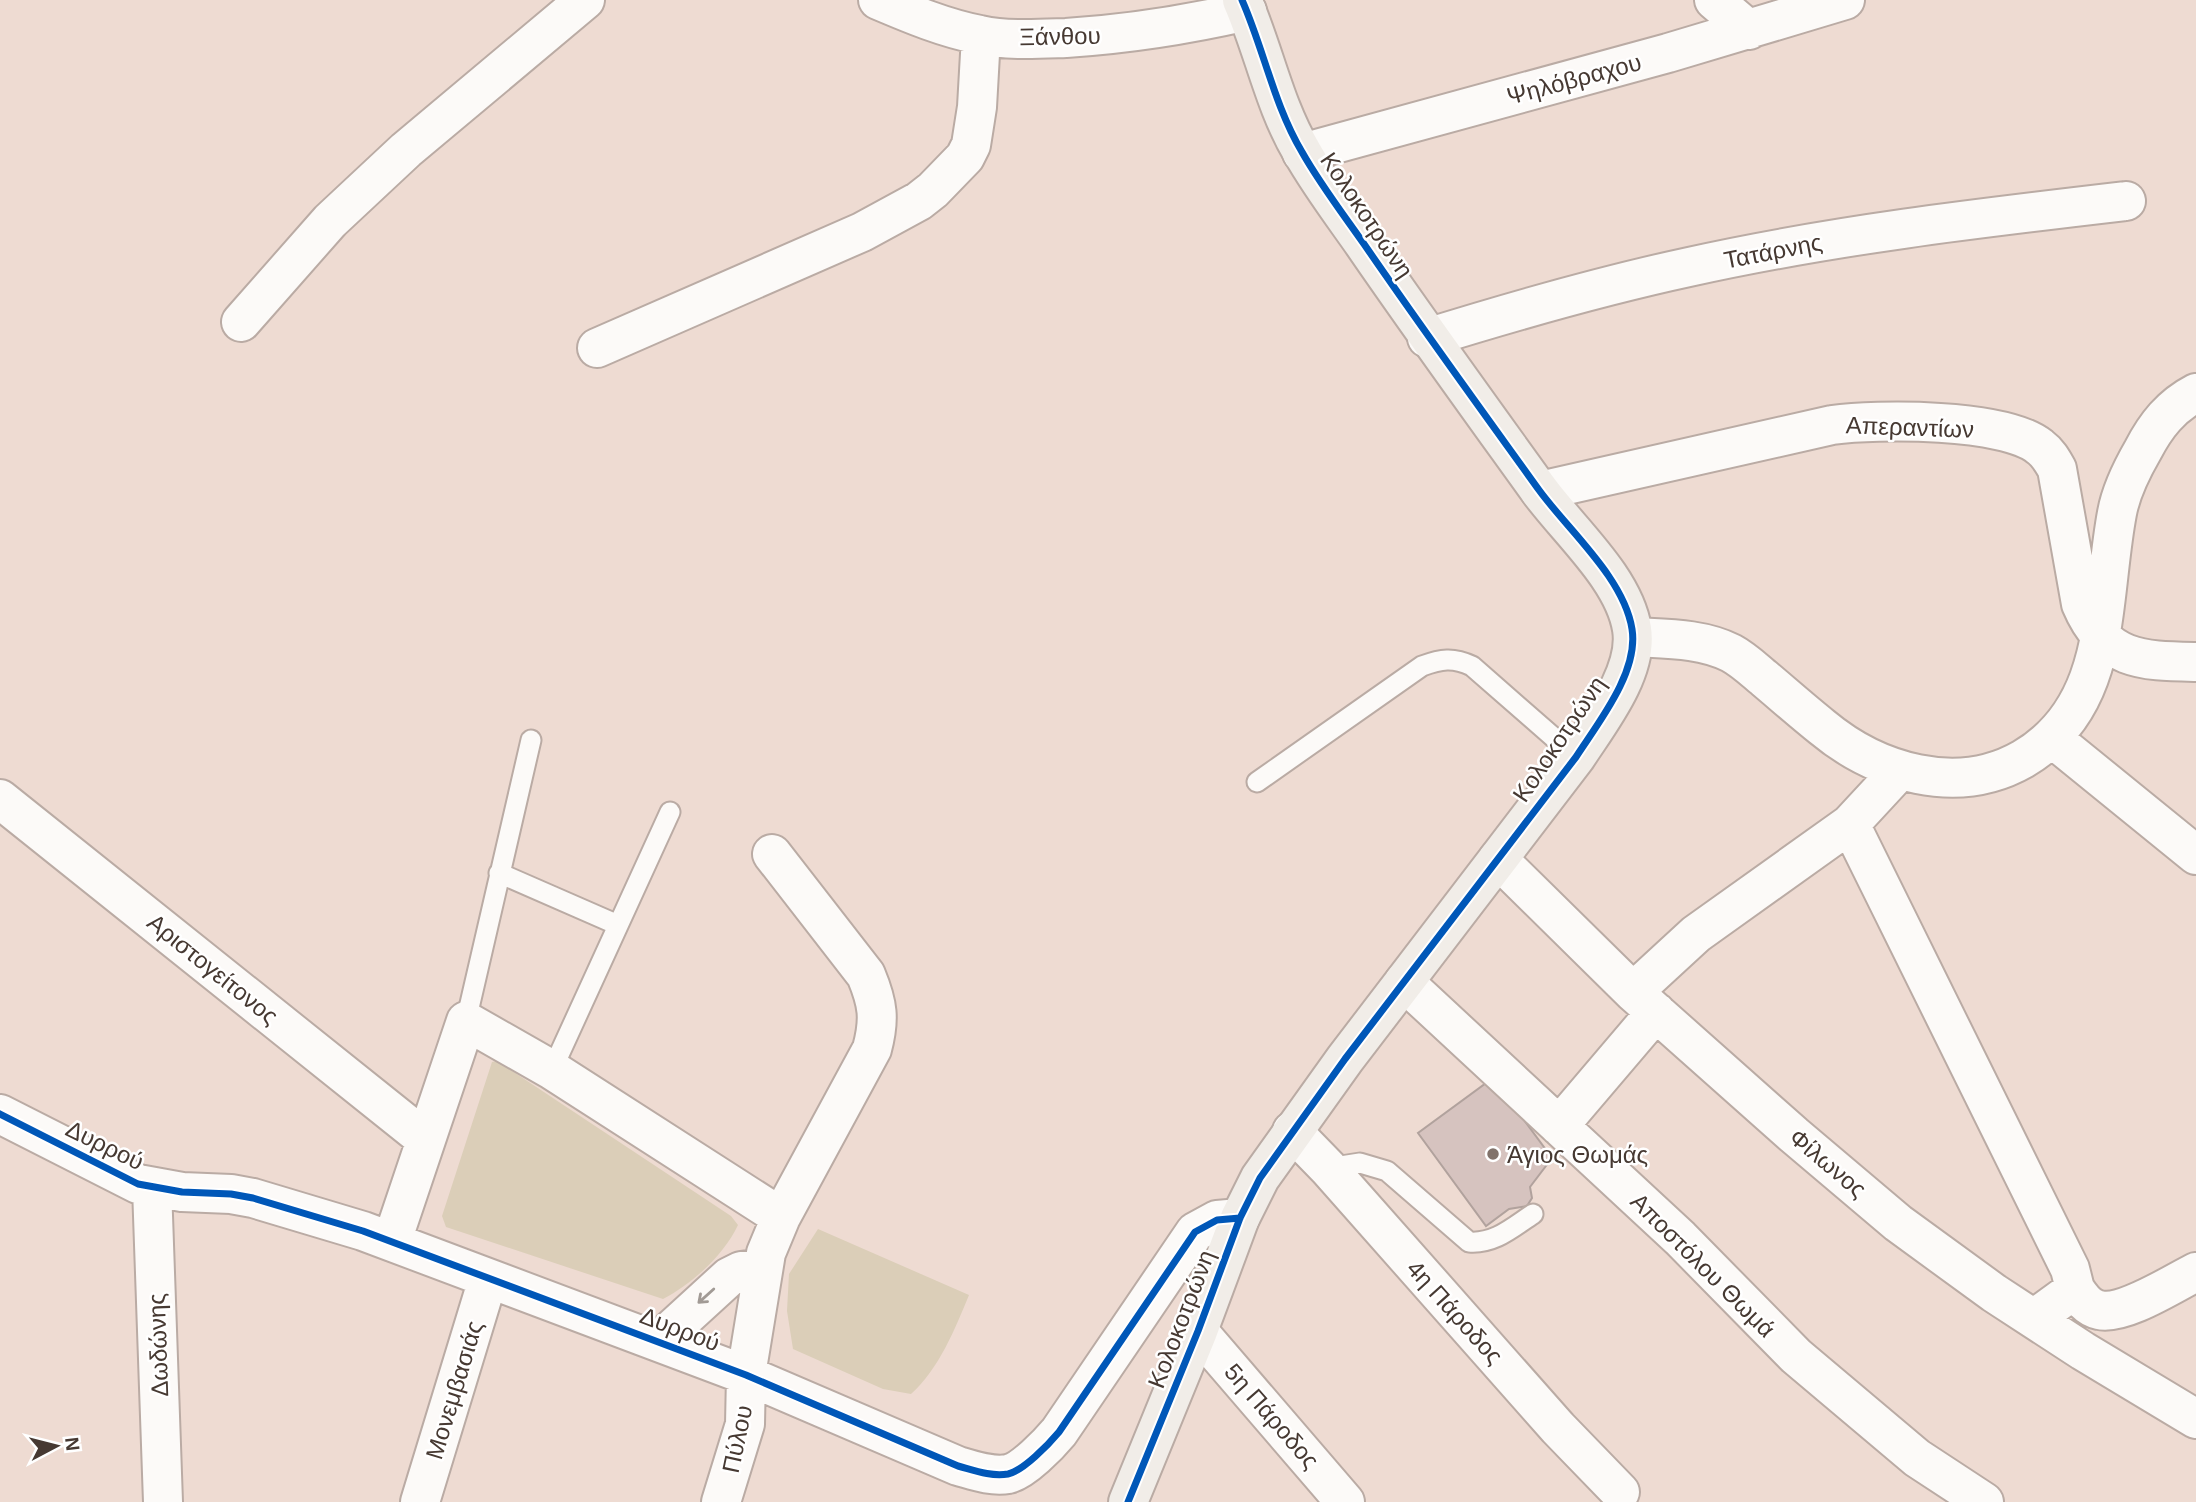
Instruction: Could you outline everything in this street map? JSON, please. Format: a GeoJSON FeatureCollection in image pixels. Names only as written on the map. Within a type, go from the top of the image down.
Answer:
{"type":"FeatureCollection","features":[{"type":"Feature","properties":{"kind":"street"},"geometry":{"type":"LineString","coordinates":[[242,323],[330,221],[396,159],[585,0]]}},
{"type":"Feature","properties":{"kind":"street","name":"Ξάνθου"},"geometry":{"type":"LineString","coordinates":[[878,0],[919,18],[981,36],[1039,39],[1120,35],[1180,26],[1245,5]]}},
{"type":"Feature","properties":{"kind":"street"},"geometry":{"type":"LineString","coordinates":[[1714,0],[1749,30]]}},
{"type":"Feature","properties":{"kind":"street","name":"Ψηλόβραχου"},"geometry":{"type":"LineString","coordinates":[[1302,153],[1749,30],[1845,0]]}},
{"type":"Feature","properties":{"kind":"street","name":"Κολοκοτρώνη"},"geometry":{"type":"LineString","coordinates":[[1128,1502],[1198,1331],[1240,1218],[1260,1178],[1292,1131],[1576,757],[1621,682],[1629,664],[1633,637],[1628,614],[1608,576],[1540,491],[1427,338],[1302,153],[1274,91],[1245,5]]}},
{"type":"Feature","properties":{"kind":"street"},"geometry":{"type":"LineString","coordinates":[[597,348],[862,232],[919,201],[933,190],[965,157],[971,145],[977,107],[981,36]]}},
{"type":"Feature","properties":{"kind":"street","name":"Τατάρνης"},"geometry":{"type":"LineString","coordinates":[[1427,338],[1521,308],[1690,266],[1842,238],[2126,201]]}},
{"type":"Feature","properties":{"kind":"street"},"geometry":{"type":"LineString","coordinates":[[1633,637],[1700,643],[1733,654],[1836,738],[1880,763],[1900,770],[1942,777],[1985,773],[2018,762],[2038,751],[2052,738],[2076,709],[2084,694],[2099,636],[2117,512],[2125,486],[2144,447],[2161,421],[2174,406],[2196,393]]}},
{"type":"Feature","properties":{"kind":"street","name":"Απεραντίων"},"geometry":{"type":"LineString","coordinates":[[1540,491],[1832,425],[1880,421],[1923,422],[2004,432],[2038,445],[2057,469],[2081,604],[2087,619],[2099,636],[2129,656],[2139,659],[2196,662]]}},
{"type":"Feature","properties":{"kind":"street"},"geometry":{"type":"LineString","coordinates":[[2052,738],[2196,855]]}},
{"type":"Feature","properties":{"kind":"street"},"geometry":{"type":"LineString","coordinates":[[1559,1126],[1696,934],[1850,824],[1900,770]]}},
{"type":"Feature","properties":{"kind":"street","name":"Αριστογείτονος"},"geometry":{"type":"LineString","coordinates":[[0,799],[425,1139]]}},
{"type":"Feature","properties":{"kind":"street"},"geometry":{"type":"LineString","coordinates":[[1850,824],[2062,1250],[2075,1289],[2083,1301],[2092,1308],[2112,1311],[2131,1305],[2196,1272]]}},
{"type":"Feature","properties":{"kind":"street","name":"Πύλου"},"geometry":{"type":"LineString","coordinates":[[721,1502],[744,1430],[746,1375],[766,1253],[781,1217],[872,1049],[878,1025],[876,999],[866,975],[772,854]]}},
{"type":"Feature","properties":{"kind":"street","name":"Φίλωνος"},"geometry":{"type":"LineString","coordinates":[[1498,859],[1645,1002],[1794,1135],[1898,1223],[1994,1293],[2083,1351],[2196,1419]]}},
{"type":"Feature","properties":{"kind":"street","name":"Αποστόλου Θωμά"},"geometry":{"type":"LineString","coordinates":[[1404,982],[1680,1238],[1796,1356],[1917,1458],[1984,1502]]}},
{"type":"Feature","properties":{"kind":"street"},"geometry":{"type":"LineString","coordinates":[[392,1241],[466,1021],[552,1070],[781,1217]]}},
{"type":"Feature","properties":{"kind":"street","name":"Δυρρού"},"geometry":{"type":"LineString","coordinates":[[0,1114],[125,1178],[152,1187],[253,1198],[392,1241],[746,1375],[958,1466],[990,1474],[1009,1474],[1041,1451],[1059,1432],[1195,1232],[1217,1220],[1240,1218]]}},
{"type":"Feature","properties":{"kind":"street","name":"4η Πάροδος"},"geometry":{"type":"LineString","coordinates":[[1292,1131],[1328,1168],[1558,1429],[1625,1497]]}},
{"type":"Feature","properties":{"kind":"street","name":"Δωδώνης"},"geometry":{"type":"LineString","coordinates":[[152,1187],[163,1502]]}},
{"type":"Feature","properties":{"kind":"street"},"geometry":{"type":"LineString","coordinates":[[659,1341],[729,1277],[741,1271],[763,1268]]}},
{"type":"Feature","properties":{"kind":"street","name":"Μονεμβασιάς"},"geometry":{"type":"LineString","coordinates":[[420,1502],[488,1279]]}},
{"type":"Feature","properties":{"kind":"street"},"geometry":{"type":"LineString","coordinates":[[2035,1318],[2075,1289]]}},
{"type":"Feature","properties":{"kind":"street","name":"5η Πάροδος"},"geometry":{"type":"LineString","coordinates":[[1198,1331],[1345,1502]]}},
{"type":"Feature","properties":{"kind":"lane"},"geometry":{"type":"LineString","coordinates":[[1257,782],[1422,666],[1441,659],[1458,659],[1472,666],[1576,757]]}},
{"type":"Feature","properties":{"kind":"lane"},"geometry":{"type":"LineString","coordinates":[[466,1021],[531,740]]}},
{"type":"Feature","properties":{"kind":"lane"},"geometry":{"type":"LineString","coordinates":[[552,1070],[670,812]]}},
{"type":"Feature","properties":{"kind":"lane"},"geometry":{"type":"LineString","coordinates":[[499,873],[618,925]]}},
{"type":"Feature","properties":{"kind":"lane"},"geometry":{"type":"LineString","coordinates":[[1328,1168],[1360,1163],[1387,1171],[1469,1242],[1493,1240],[1533,1214]]}},
{"type":"Feature","properties":{"kind":"shaded area"},"geometry":{"type":"Polygon","coordinates":[[[497,1061],[731,1216],[738,1225],[716,1258],[696,1277],[663,1299],[446,1227],[442,1216],[492,1062],[497,1061]]]}},
{"type":"Feature","properties":{"kind":"shaded area"},"geometry":{"type":"Polygon","coordinates":[[[818,1229],[969,1295],[938,1361],[911,1394],[883,1389],[793,1349],[787,1311],[789,1274],[818,1229]]]}},
{"type":"Feature","properties":{"kind":"building","name":"Άγιος Θωμάς"},"geometry":{"type":"Polygon","coordinates":[[[1493,1078],[1552,1158],[1530,1187],[1532,1198],[1527,1206],[1509,1209],[1486,1226],[1418,1133],[1493,1078]]]}},
{"type":"Feature","properties":{"kind":"cycle path"},"geometry":{"type":"LineString","coordinates":[[1128,1502],[1198,1331],[1240,1218],[1260,1178],[1345,1059],[1576,757],[1615,696],[1633,645],[1627,610],[1607,573],[1539,490],[1309,164],[1284,115],[1242,0]]}},
{"type":"Feature","properties":{"kind":"cycle path"},"geometry":{"type":"LineString","coordinates":[[0,1114],[138,1184],[182,1192],[231,1194],[253,1198],[363,1231],[746,1375],[958,1466],[995,1475],[1008,1474],[1021,1468],[1059,1432],[1195,1232],[1217,1220],[1240,1218]]}},
{"type":"Feature","properties":{"kind":"place","name":"Άγιος Θωμάς"},"geometry":{"type":"Point","coordinates":[1493,1154]}}]}
